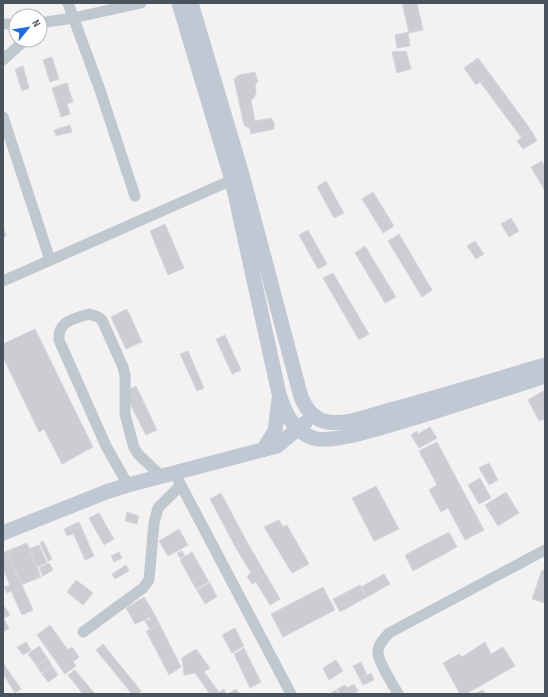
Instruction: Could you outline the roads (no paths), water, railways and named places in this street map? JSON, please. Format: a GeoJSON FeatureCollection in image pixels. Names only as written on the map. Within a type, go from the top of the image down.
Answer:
{"type":"FeatureCollection","features":[{"type":"Feature","properties":{"kind":"street"},"geometry":{"type":"LineString","coordinates":[[68,3],[100,90],[135,196]]}},
{"type":"Feature","properties":{"kind":"street"},"geometry":{"type":"LineString","coordinates":[[48,23],[141,3]]}},
{"type":"Feature","properties":{"kind":"street"},"geometry":{"type":"LineString","coordinates":[[179,3],[198,44],[244,178],[301,396],[304,404],[314,416],[327,422],[347,422],[442,396],[515,380],[545,376]]}},
{"type":"Feature","properties":{"kind":"street"},"geometry":{"type":"LineString","coordinates":[[191,3],[198,44],[232,180],[279,394],[285,411],[298,429],[314,439],[322,440],[381,428],[515,380],[545,365]]}},
{"type":"Feature","properties":{"kind":"street"},"geometry":{"type":"LineString","coordinates":[[3,60],[16,48]]}},
{"type":"Feature","properties":{"kind":"street"},"geometry":{"type":"LineString","coordinates":[[3,117],[50,260]]}},
{"type":"Feature","properties":{"kind":"street"},"geometry":{"type":"LineString","coordinates":[[3,281],[232,180]]}},
{"type":"Feature","properties":{"kind":"street"},"geometry":{"type":"LineString","coordinates":[[128,485],[106,446],[59,340],[58,333],[66,322],[89,314],[102,320],[123,367],[125,376],[125,414],[134,448],[138,454],[172,478],[291,694]]}},
{"type":"Feature","properties":{"kind":"street"},"geometry":{"type":"LineString","coordinates":[[263,450],[275,431],[279,394]]}},
{"type":"Feature","properties":{"kind":"street"},"geometry":{"type":"LineString","coordinates":[[3,533],[106,492],[128,485],[172,478],[277,446],[314,416]]}},
{"type":"Feature","properties":{"kind":"street"},"geometry":{"type":"LineString","coordinates":[[83,632],[143,588],[149,580],[154,523],[158,508],[172,478]]}},
{"type":"Feature","properties":{"kind":"street"},"geometry":{"type":"LineString","coordinates":[[398,694],[380,660],[378,651],[381,642],[389,633],[545,550]]}}]}
